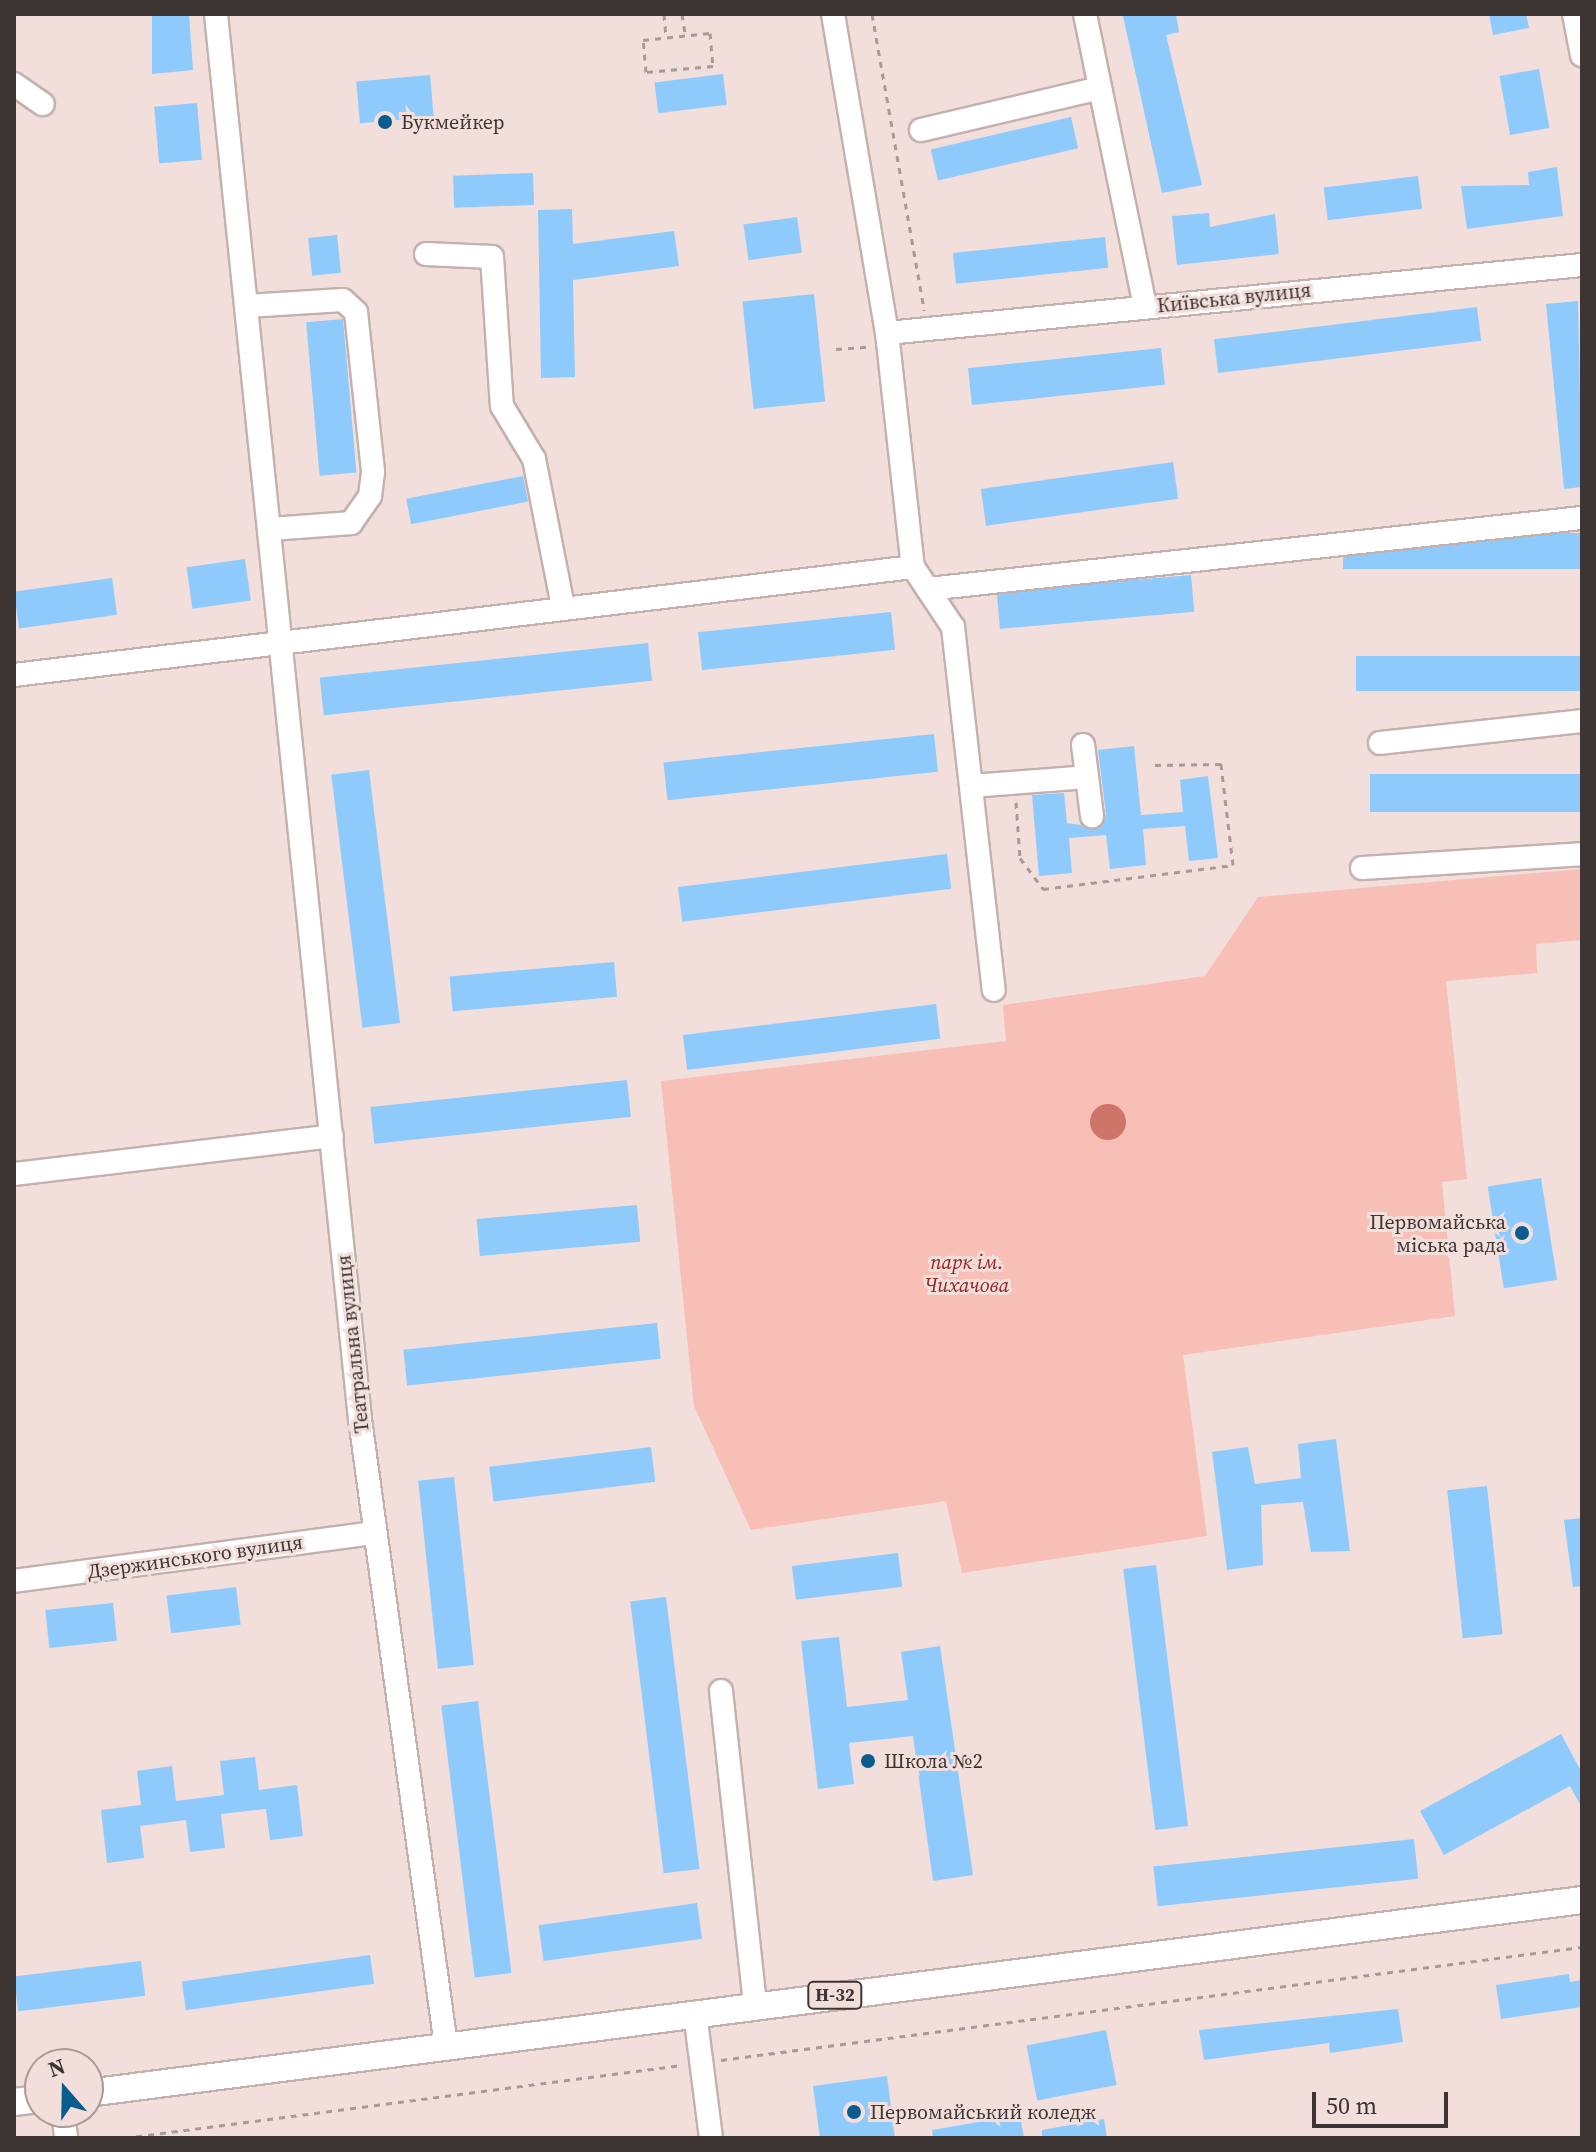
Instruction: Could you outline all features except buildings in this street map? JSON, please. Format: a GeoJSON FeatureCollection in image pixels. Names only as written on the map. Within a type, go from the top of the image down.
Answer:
{"type":"FeatureCollection","features":[{"type":"Feature","properties":{"kind":"main road","name":"Н-32"},"geometry":{"type":"LineString","coordinates":[[104,2091],[1582,1900]]}},
{"type":"Feature","properties":{"kind":"street","name":"Театральна вулиця"},"geometry":{"type":"LineString","coordinates":[[216,14],[283,639],[302,909],[332,1136],[375,1533],[446,2046]]}},
{"type":"Feature","properties":{"kind":"street"},"geometry":{"type":"LineString","coordinates":[[833,14],[887,339],[913,567],[953,627],[994,990]]}},
{"type":"Feature","properties":{"kind":"street"},"geometry":{"type":"LineString","coordinates":[[1085,14],[1145,307]]}},
{"type":"Feature","properties":{"kind":"street"},"geometry":{"type":"LineString","coordinates":[[1574,14],[1582,55]]}},
{"type":"Feature","properties":{"kind":"street"},"geometry":{"type":"LineString","coordinates":[[14,84],[43,104]]}},
{"type":"Feature","properties":{"kind":"street"},"geometry":{"type":"LineString","coordinates":[[921,130],[1100,88]]}},
{"type":"Feature","properties":{"kind":"street"},"geometry":{"type":"LineString","coordinates":[[426,254],[492,257],[502,406],[534,459],[563,607]]}},
{"type":"Feature","properties":{"kind":"street","name":"Київська вулиця"},"geometry":{"type":"LineString","coordinates":[[887,339],[927,329],[1582,265]]}},
{"type":"Feature","properties":{"kind":"street"},"geometry":{"type":"LineString","coordinates":[[247,306],[343,300],[356,312],[373,472],[370,496],[351,523],[271,529]]}},
{"type":"Feature","properties":{"kind":"street"},"geometry":{"type":"LineString","coordinates":[[928,589],[1582,518]]}},
{"type":"Feature","properties":{"kind":"street"},"geometry":{"type":"LineString","coordinates":[[14,675],[283,639],[913,567]]}},
{"type":"Feature","properties":{"kind":"street"},"geometry":{"type":"LineString","coordinates":[[1380,743],[1582,721]]}},
{"type":"Feature","properties":{"kind":"street"},"geometry":{"type":"LineString","coordinates":[[1083,745],[1092,816]]}},
{"type":"Feature","properties":{"kind":"street"},"geometry":{"type":"LineString","coordinates":[[971,786],[1087,777]]}},
{"type":"Feature","properties":{"kind":"street"},"geometry":{"type":"LineString","coordinates":[[1362,868],[1582,854]]}},
{"type":"Feature","properties":{"kind":"street"},"geometry":{"type":"LineString","coordinates":[[14,1174],[332,1136]]}},
{"type":"Feature","properties":{"kind":"street","name":"Дзержинського вулиця"},"geometry":{"type":"LineString","coordinates":[[14,1581],[375,1533]]}},
{"type":"Feature","properties":{"kind":"street"},"geometry":{"type":"LineString","coordinates":[[721,1691],[755,2005]]}},
{"type":"Feature","properties":{"kind":"street"},"geometry":{"type":"LineString","coordinates":[[695,2013],[711,2138]]}},
{"type":"Feature","properties":{"kind":"path"},"geometry":{"type":"LineString","coordinates":[[664,14],[666,37]]}},
{"type":"Feature","properties":{"kind":"path"},"geometry":{"type":"LineString","coordinates":[[682,14],[685,35]]}},
{"type":"Feature","properties":{"kind":"path"},"geometry":{"type":"LineString","coordinates":[[872,14],[927,329]]}},
{"type":"Feature","properties":{"kind":"path"},"geometry":{"type":"LineString","coordinates":[[710,33],[713,66],[646,72],[643,40],[685,35],[710,33]]}},
{"type":"Feature","properties":{"kind":"path"},"geometry":{"type":"LineString","coordinates":[[836,349],[887,339]]}},
{"type":"Feature","properties":{"kind":"path"},"geometry":{"type":"LineString","coordinates":[[1015,782],[1020,858],[1043,889],[1233,865],[1221,764],[1155,765]]}},
{"type":"Feature","properties":{"kind":"path"},"geometry":{"type":"LineString","coordinates":[[124,2138],[1582,1947]]}},
{"type":"Feature","properties":{"kind":"green space","name":"парк ім. Чихачова"},"geometry":{"type":"Polygon","coordinates":[[[1582,869],[1582,940],[1536,944],[1537,973],[1446,981],[1467,1179],[1442,1182],[1455,1316],[1183,1355],[1207,1536],[962,1573],[946,1501],[751,1530],[694,1406],[661,1081],[1006,1041],[1003,1005],[1205,976],[1258,897],[1582,869]]]}},
{"type":"Feature","properties":{"kind":"shaded area"},"geometry":{"type":"Polygon","coordinates":[[[1108,1104],[1121,1109],[1126,1122],[1121,1135],[1108,1140],[1095,1135],[1090,1122],[1095,1109],[1108,1104]]]}},
{"type":"Feature","properties":{"kind":"place","name":"Букмейкер"},"geometry":{"type":"Point","coordinates":[385,122]}},
{"type":"Feature","properties":{"kind":"place","name":"Первомайська міська рада"},"geometry":{"type":"Point","coordinates":[1522,1233]}},
{"type":"Feature","properties":{"kind":"place","name":"Школа №2"},"geometry":{"type":"Point","coordinates":[868,1761]}},
{"type":"Feature","properties":{"kind":"place","name":"Первомайський коледж"},"geometry":{"type":"Point","coordinates":[854,2112]}}]}
